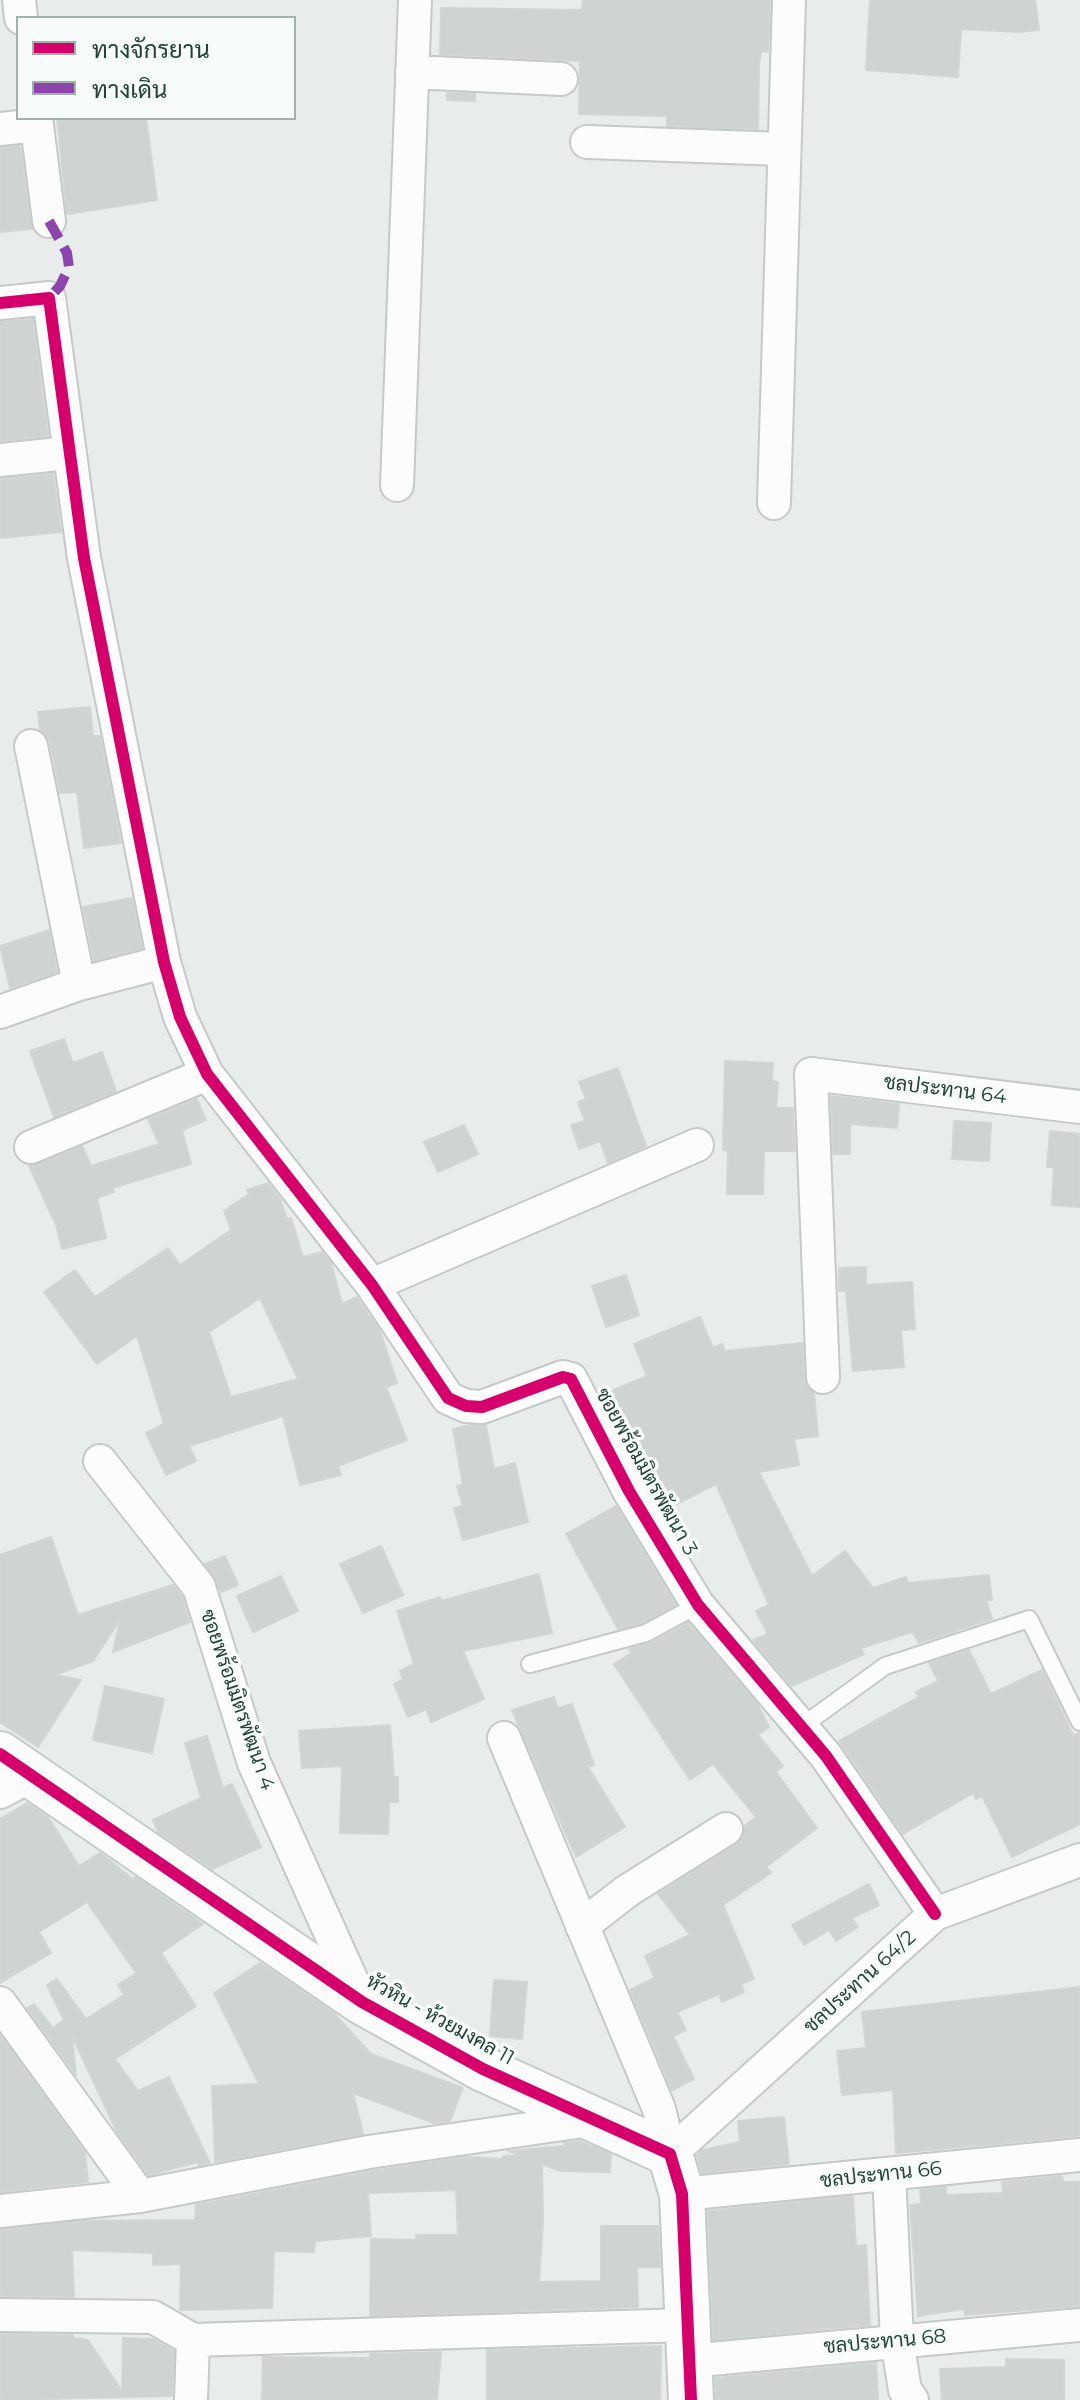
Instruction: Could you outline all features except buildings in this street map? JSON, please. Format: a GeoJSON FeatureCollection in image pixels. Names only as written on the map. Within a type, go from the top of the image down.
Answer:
{"type":"FeatureCollection","features":[{"type":"Feature","properties":{"kind":"street"},"geometry":{"type":"LineString","coordinates":[[397,485],[415,0]]}},
{"type":"Feature","properties":{"kind":"street"},"geometry":{"type":"LineString","coordinates":[[774,503],[789,0]]}},
{"type":"Feature","properties":{"kind":"street"},"geometry":{"type":"LineString","coordinates":[[412,72],[561,79]]}},
{"type":"Feature","properties":{"kind":"street"},"geometry":{"type":"LineString","coordinates":[[0,129],[36,122],[49,221]]}},
{"type":"Feature","properties":{"kind":"street"},"geometry":{"type":"LineString","coordinates":[[587,142],[783,149]]}},
{"type":"Feature","properties":{"kind":"street","name":"ซอยพร้อมมิตรพัฒนา 3"},"geometry":{"type":"LineString","coordinates":[[0,303],[49,298],[84,558],[164,962],[180,1017],[207,1074],[372,1285],[448,1398],[466,1406],[482,1407],[563,1377],[571,1379],[629,1491],[698,1605],[826,1756],[935,1914]]}},
{"type":"Feature","properties":{"kind":"street"},"geometry":{"type":"LineString","coordinates":[[0,460],[69,453]]}},
{"type":"Feature","properties":{"kind":"street"},"geometry":{"type":"LineString","coordinates":[[31,746],[79,984]]}},
{"type":"Feature","properties":{"kind":"street"},"geometry":{"type":"LineString","coordinates":[[0,1012],[79,984],[164,962]]}},
{"type":"Feature","properties":{"kind":"street"},"geometry":{"type":"LineString","coordinates":[[31,1147],[207,1074]]}},
{"type":"Feature","properties":{"kind":"street","name":"ชลประทาน 64"},"geometry":{"type":"LineString","coordinates":[[823,1377],[811,1074],[1080,1107]]}},
{"type":"Feature","properties":{"kind":"street"},"geometry":{"type":"LineString","coordinates":[[372,1285],[697,1145]]}},
{"type":"Feature","properties":{"kind":"street","name":"ซอยพร้อมมิตรพัฒนา 4"},"geometry":{"type":"LineString","coordinates":[[100,1461],[199,1587],[254,1763],[362,2002]]}},
{"type":"Feature","properties":{"kind":"street"},"geometry":{"type":"LineString","coordinates":[[504,1738],[659,2109],[676,2174],[689,2362]]}},
{"type":"Feature","properties":{"kind":"street","name":"หัวหิน - ห้วยมงคล 11"},"geometry":{"type":"LineString","coordinates":[[11,1774],[362,2002],[483,2069],[598,2119],[676,2174]]}},
{"type":"Feature","properties":{"kind":"street"},"geometry":{"type":"LineString","coordinates":[[582,1926],[627,1891],[726,1829]]}},
{"type":"Feature","properties":{"kind":"street","name":"ชลประทาน 64/2"},"geometry":{"type":"LineString","coordinates":[[676,2174],[935,1914],[1080,1860]]}},
{"type":"Feature","properties":{"kind":"street"},"geometry":{"type":"LineString","coordinates":[[0,2003],[140,2196]]}},
{"type":"Feature","properties":{"kind":"street"},"geometry":{"type":"LineString","coordinates":[[0,2211],[140,2196],[369,2152],[598,2119]]}},
{"type":"Feature","properties":{"kind":"street","name":"ชลประทาน 66"},"geometry":{"type":"LineString","coordinates":[[676,2174],[889,2174],[1080,2155]]}},
{"type":"Feature","properties":{"kind":"street"},"geometry":{"type":"LineString","coordinates":[[889,2174],[897,2340],[905,2390],[912,2400]]}},
{"type":"Feature","properties":{"kind":"street"},"geometry":{"type":"LineString","coordinates":[[0,2315],[153,2317],[193,2340],[191,2400]]}},
{"type":"Feature","properties":{"kind":"street","name":"ชลประทาน 68"},"geometry":{"type":"LineString","coordinates":[[193,2340],[689,2362],[1080,2325]]}},
{"type":"Feature","properties":{"kind":"lane"},"geometry":{"type":"LineString","coordinates":[[530,1664],[646,1633],[698,1605]]}},
{"type":"Feature","properties":{"kind":"lane"},"geometry":{"type":"LineString","coordinates":[[801,1727],[885,1666],[1029,1619],[1080,1722]]}},
{"type":"Feature","properties":{"kind":"marked path"},"geometry":{"type":"LineString","coordinates":[[49,221],[67,253],[69,267],[60,286],[49,298]]}},
{"type":"Feature","properties":{"kind":"cycle path"},"geometry":{"type":"LineString","coordinates":[[0,303],[49,298],[84,558],[164,962],[180,1017],[207,1074],[372,1285],[448,1398],[466,1406],[482,1407],[563,1377],[571,1379],[629,1491],[698,1605],[826,1756],[935,1914]]}},
{"type":"Feature","properties":{"kind":"cycle path"},"geometry":{"type":"LineString","coordinates":[[0,1754],[362,2002],[483,2069],[670,2154],[682,2194],[691,2400]]}}]}
